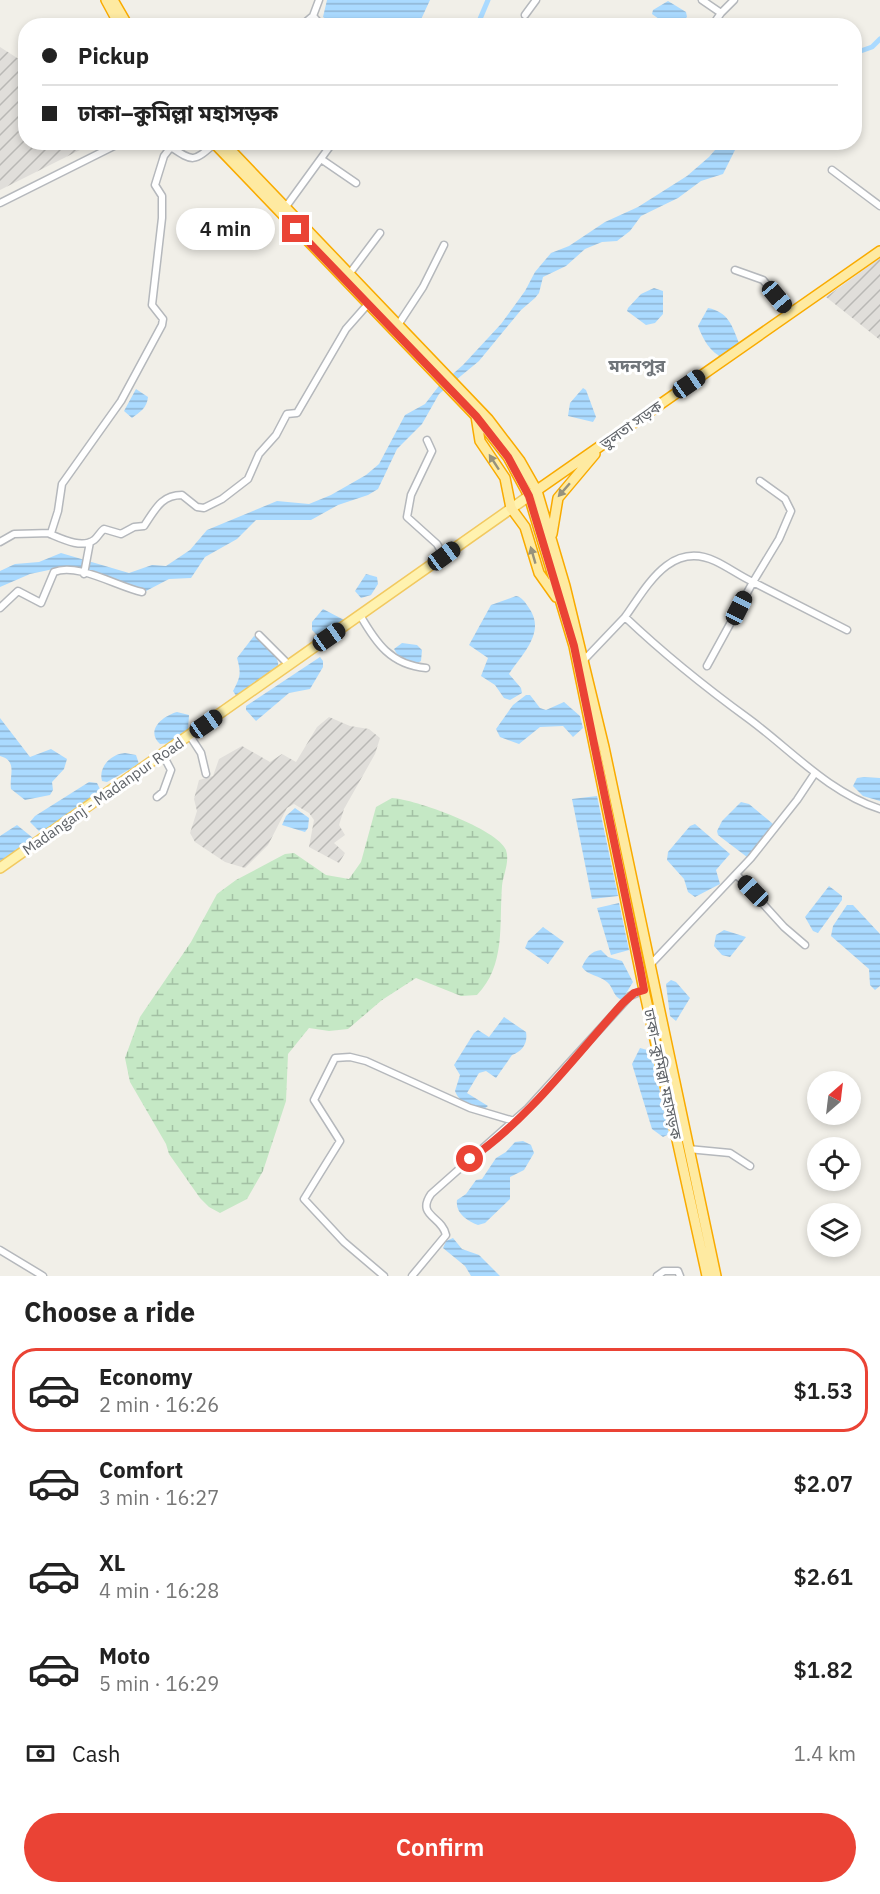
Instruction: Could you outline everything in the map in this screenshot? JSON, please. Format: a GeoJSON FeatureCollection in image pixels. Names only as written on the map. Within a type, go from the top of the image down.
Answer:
{"type":"FeatureCollection","features":[{"type":"Feature","properties":{"kind":"highway"},"geometry":{"type":"LineString","coordinates":[[106,0],[116,18]]}},
{"type":"Feature","properties":{"kind":"highway"},"geometry":{"type":"LineString","coordinates":[[113,0],[123,18]]}},
{"type":"Feature","properties":{"kind":"highway","name":"ঢাকা–কুমিল্লা মহাসড়ক"},"geometry":{"type":"LineString","coordinates":[[223,150],[350,273],[436,370]]}},
{"type":"Feature","properties":{"kind":"highway","name":"ঢাকা–কুমিল্লা মহাসড়ক"},"geometry":{"type":"LineString","coordinates":[[223,150],[368,304],[455,390],[508,457],[533,493],[558,600],[574,646],[644,990],[707,1276]]}},
{"type":"Feature","properties":{"kind":"highway","name":"ভুলতা সড়ক"},"geometry":{"type":"LineString","coordinates":[[533,493],[880,251]]}},
{"type":"Feature","properties":{"kind":"highway","name":"ঢাকা–কুমিল্লা মহাসড়ক"},"geometry":{"type":"LineString","coordinates":[[455,390],[488,419],[520,461],[551,542],[604,747],[716,1276]]}},
{"type":"Feature","properties":{"kind":"highway"},"geometry":{"type":"LineString","coordinates":[[476,416],[480,441],[505,478],[511,508],[525,527],[539,573],[558,600]]}},
{"type":"Feature","properties":{"kind":"highway"},"geometry":{"type":"LineString","coordinates":[[551,542],[558,498],[600,447]]}},
{"type":"Feature","properties":{"kind":"main road","name":"Madanganj - Madanpur Road"},"geometry":{"type":"LineString","coordinates":[[0,868],[164,755],[533,493]]}},
{"type":"Feature","properties":{"kind":"street"},"geometry":{"type":"LineString","coordinates":[[311,18],[319,0]]}},
{"type":"Feature","properties":{"kind":"street"},"geometry":{"type":"LineString","coordinates":[[525,15],[537,0]]}},
{"type":"Feature","properties":{"kind":"street"},"geometry":{"type":"LineString","coordinates":[[702,0],[721,13]]}},
{"type":"Feature","properties":{"kind":"street"},"geometry":{"type":"LineString","coordinates":[[718,18],[734,0]]}},
{"type":"Feature","properties":{"kind":"street"},"geometry":{"type":"LineString","coordinates":[[0,203],[106,150]]}},
{"type":"Feature","properties":{"kind":"street"},"geometry":{"type":"LineString","coordinates":[[50,534],[58,512],[62,484],[121,401],[162,326],[163,319],[152,305],[162,218],[162,196],[154,185],[164,156],[169,150]]}},
{"type":"Feature","properties":{"kind":"street"},"geometry":{"type":"LineString","coordinates":[[176,150],[190,159],[195,159],[207,150]]}},
{"type":"Feature","properties":{"kind":"street"},"geometry":{"type":"LineString","coordinates":[[285,208],[327,150]]}},
{"type":"Feature","properties":{"kind":"street"},"geometry":{"type":"LineString","coordinates":[[321,159],[356,183]]}},
{"type":"Feature","properties":{"kind":"street"},"geometry":{"type":"LineString","coordinates":[[832,170],[880,206]]}},
{"type":"Feature","properties":{"kind":"street"},"geometry":{"type":"LineString","coordinates":[[350,273],[380,233]]}},
{"type":"Feature","properties":{"kind":"street"},"geometry":{"type":"LineString","coordinates":[[398,325],[420,292],[444,245]]}},
{"type":"Feature","properties":{"kind":"street"},"geometry":{"type":"LineString","coordinates":[[735,270],[763,280],[791,313]]}},
{"type":"Feature","properties":{"kind":"street"},"geometry":{"type":"LineString","coordinates":[[84,574],[90,542],[104,529],[119,535],[134,527],[142,527],[168,496],[182,495],[196,507],[204,508],[241,486],[251,475],[260,454],[276,435],[287,414],[297,413],[346,329],[368,304]]}},
{"type":"Feature","properties":{"kind":"street"},"geometry":{"type":"LineString","coordinates":[[427,440],[432,451],[411,495],[407,517],[437,544],[444,556]]}},
{"type":"Feature","properties":{"kind":"street"},"geometry":{"type":"LineString","coordinates":[[707,666],[779,539],[790,511],[785,499],[760,481]]}},
{"type":"Feature","properties":{"kind":"street"},"geometry":{"type":"LineString","coordinates":[[0,542],[23,532],[50,534],[69,542],[90,542]]}},
{"type":"Feature","properties":{"kind":"street"},"geometry":{"type":"LineString","coordinates":[[583,661],[625,617],[654,575],[663,566],[679,559],[708,558],[847,630]]}},
{"type":"Feature","properties":{"kind":"street"},"geometry":{"type":"LineString","coordinates":[[0,608],[18,591],[41,603],[54,572],[63,568],[100,577],[142,592]]}},
{"type":"Feature","properties":{"kind":"street"},"geometry":{"type":"LineString","coordinates":[[360,615],[385,652],[411,666],[426,668]]}},
{"type":"Feature","properties":{"kind":"street"},"geometry":{"type":"LineString","coordinates":[[625,617],[689,675],[749,719],[815,773],[880,809]]}},
{"type":"Feature","properties":{"kind":"street"},"geometry":{"type":"LineString","coordinates":[[259,635],[289,665]]}},
{"type":"Feature","properties":{"kind":"street"},"geometry":{"type":"LineString","coordinates":[[190,736],[201,753],[206,774]]}},
{"type":"Feature","properties":{"kind":"street"},"geometry":{"type":"LineString","coordinates":[[157,798],[163,792],[171,770],[164,755]]}},
{"type":"Feature","properties":{"kind":"street"},"geometry":{"type":"LineString","coordinates":[[650,966],[736,873],[793,806],[815,773]]}},
{"type":"Feature","properties":{"kind":"street"},"geometry":{"type":"LineString","coordinates":[[736,873],[784,927],[805,945]]}},
{"type":"Feature","properties":{"kind":"street"},"geometry":{"type":"LineString","coordinates":[[412,1276],[446,1235],[444,1229],[426,1209],[428,1198],[462,1164],[486,1148],[550,1086],[623,1003],[634,993],[644,990]]}},
{"type":"Feature","properties":{"kind":"street"},"geometry":{"type":"LineString","coordinates":[[384,1276],[344,1242],[304,1199],[339,1143],[337,1133],[314,1100],[335,1058],[350,1057],[366,1061],[470,1108],[514,1121]]}},
{"type":"Feature","properties":{"kind":"street"},"geometry":{"type":"LineString","coordinates":[[688,1149],[730,1153],[750,1166]]}},
{"type":"Feature","properties":{"kind":"street"},"geometry":{"type":"LineString","coordinates":[[0,1250],[43,1276]]}},
{"type":"Feature","properties":{"kind":"street"},"geometry":{"type":"LineString","coordinates":[[657,1276],[672,1270],[678,1271],[680,1276]]}},
{"type":"Feature","properties":{"kind":"shaded area"},"geometry":{"type":"Polygon","coordinates":[[[0,47],[18,59],[18,150],[80,150],[0,190],[0,47]]]}},
{"type":"Feature","properties":{"kind":"shaded area"},"geometry":{"type":"Polygon","coordinates":[[[880,258],[880,340],[826,297],[880,258]]]}},
{"type":"Feature","properties":{"kind":"shaded area"},"geometry":{"type":"Polygon","coordinates":[[[329,717],[350,726],[369,729],[380,738],[375,754],[344,809],[339,825],[345,835],[334,843],[345,853],[339,863],[309,847],[314,820],[309,813],[294,804],[287,808],[268,845],[245,868],[225,862],[195,842],[190,833],[197,811],[194,799],[199,780],[213,776],[219,759],[242,746],[270,762],[282,754],[296,762],[317,727],[329,717]]]}},
{"type":"Feature","properties":{"kind":"green space"},"geometry":{"type":"Polygon","coordinates":[[[392,798],[454,816],[488,833],[506,850],[499,944],[493,971],[477,995],[461,996],[416,978],[382,1000],[348,1029],[329,1031],[309,1028],[288,1054],[286,1101],[263,1171],[247,1199],[220,1213],[200,1198],[169,1154],[166,1144],[130,1082],[125,1058],[140,1017],[191,942],[217,894],[236,880],[285,854],[294,853],[326,875],[349,879],[361,862],[376,807],[392,798]]]}},
{"type":"Feature","properties":{"kind":"water"},"geometry":{"type":"Polygon","coordinates":[[[327,0],[430,0],[422,18],[323,17],[327,0]]]}},
{"type":"Feature","properties":{"kind":"water"},"geometry":{"type":"Polygon","coordinates":[[[668,1],[686,12],[687,17],[658,18],[652,14],[653,10],[668,1]]]}},
{"type":"Feature","properties":{"kind":"water"},"geometry":{"type":"Polygon","coordinates":[[[715,150],[735,150],[723,174],[701,181],[678,198],[641,216],[630,231],[617,241],[602,242],[585,249],[566,266],[543,277],[539,293],[521,310],[479,361],[439,394],[422,424],[397,449],[378,489],[368,495],[338,505],[311,520],[256,520],[237,539],[205,557],[191,578],[169,579],[146,591],[98,573],[63,567],[30,574],[0,587],[0,571],[15,564],[39,562],[61,553],[129,573],[152,565],[166,566],[190,550],[207,530],[277,501],[309,504],[331,495],[366,475],[379,464],[405,415],[425,404],[438,387],[463,365],[501,324],[525,291],[535,272],[551,253],[569,246],[605,222],[638,207],[687,176],[715,150]]]}},
{"type":"Feature","properties":{"kind":"water"},"geometry":{"type":"Polygon","coordinates":[[[654,288],[663,291],[663,314],[655,323],[646,325],[627,311],[641,294],[654,288]]]}},
{"type":"Feature","properties":{"kind":"water"},"geometry":{"type":"Polygon","coordinates":[[[708,308],[725,316],[739,343],[738,347],[724,358],[711,349],[698,326],[708,308]]]}},
{"type":"Feature","properties":{"kind":"water"},"geometry":{"type":"Polygon","coordinates":[[[583,388],[586,390],[596,417],[593,422],[568,416],[570,403],[583,388]]]}},
{"type":"Feature","properties":{"kind":"water"},"geometry":{"type":"Polygon","coordinates":[[[136,389],[148,397],[145,407],[132,418],[124,411],[136,389]]]}},
{"type":"Feature","properties":{"kind":"water"},"geometry":{"type":"Polygon","coordinates":[[[366,574],[377,577],[378,584],[371,595],[361,598],[355,591],[366,574]]]}},
{"type":"Feature","properties":{"kind":"water"},"geometry":{"type":"Polygon","coordinates":[[[516,596],[522,599],[529,608],[535,625],[531,642],[509,674],[521,688],[522,693],[510,700],[504,698],[495,685],[481,676],[488,658],[469,645],[491,605],[516,596]]]}},
{"type":"Feature","properties":{"kind":"water"},"geometry":{"type":"Polygon","coordinates":[[[323,609],[344,620],[319,637],[312,630],[312,622],[323,609]]]}},
{"type":"Feature","properties":{"kind":"water"},"geometry":{"type":"Polygon","coordinates":[[[254,636],[263,641],[275,654],[278,669],[237,697],[233,691],[240,674],[237,658],[254,636]]]}},
{"type":"Feature","properties":{"kind":"water"},"geometry":{"type":"Polygon","coordinates":[[[402,643],[417,645],[422,650],[421,661],[414,665],[400,659],[394,649],[402,643]]]}},
{"type":"Feature","properties":{"kind":"water"},"geometry":{"type":"Polygon","coordinates":[[[320,657],[323,667],[310,689],[289,693],[256,721],[246,710],[246,706],[320,657]]]}},
{"type":"Feature","properties":{"kind":"water"},"geometry":{"type":"Polygon","coordinates":[[[526,695],[530,695],[540,708],[546,710],[564,702],[580,716],[583,728],[573,737],[563,726],[540,727],[519,744],[500,737],[496,729],[513,705],[526,695]]]}},
{"type":"Feature","properties":{"kind":"water"},"geometry":{"type":"Polygon","coordinates":[[[177,712],[189,715],[188,730],[173,743],[160,744],[154,734],[155,729],[162,720],[177,712]]]}},
{"type":"Feature","properties":{"kind":"water"},"geometry":{"type":"Polygon","coordinates":[[[0,718],[30,757],[51,749],[67,759],[64,769],[52,782],[53,790],[50,795],[25,800],[11,789],[11,765],[6,758],[0,756],[0,718]]]}},
{"type":"Feature","properties":{"kind":"water"},"geometry":{"type":"Polygon","coordinates":[[[125,753],[136,755],[139,764],[107,782],[102,781],[102,771],[107,762],[125,753]]]}},
{"type":"Feature","properties":{"kind":"water"},"geometry":{"type":"Polygon","coordinates":[[[857,778],[880,778],[880,801],[863,796],[853,786],[857,778]]]}},
{"type":"Feature","properties":{"kind":"water"},"geometry":{"type":"Polygon","coordinates":[[[89,782],[97,783],[102,793],[42,834],[30,822],[35,816],[89,782]]]}},
{"type":"Feature","properties":{"kind":"water"},"geometry":{"type":"Polygon","coordinates":[[[597,796],[618,896],[592,899],[572,799],[597,796]]]}},
{"type":"Feature","properties":{"kind":"water"},"geometry":{"type":"Polygon","coordinates":[[[741,802],[749,804],[773,824],[747,857],[718,835],[717,831],[722,821],[741,802]]]}},
{"type":"Feature","properties":{"kind":"water"},"geometry":{"type":"Polygon","coordinates":[[[295,808],[309,818],[305,832],[282,825],[286,816],[295,808]]]}},
{"type":"Feature","properties":{"kind":"water"},"geometry":{"type":"Polygon","coordinates":[[[695,824],[730,854],[716,870],[720,884],[695,897],[688,892],[684,879],[667,860],[668,852],[690,826],[695,824]]]}},
{"type":"Feature","properties":{"kind":"water"},"geometry":{"type":"Polygon","coordinates":[[[17,825],[33,838],[33,843],[0,867],[0,836],[17,825]]]}},
{"type":"Feature","properties":{"kind":"water"},"geometry":{"type":"Polygon","coordinates":[[[829,886],[842,896],[842,900],[818,933],[813,931],[805,917],[829,886]]]}},
{"type":"Feature","properties":{"kind":"water"},"geometry":{"type":"Polygon","coordinates":[[[619,903],[629,950],[611,955],[597,908],[619,903]]]}},
{"type":"Feature","properties":{"kind":"water"},"geometry":{"type":"Polygon","coordinates":[[[847,905],[853,905],[880,934],[880,986],[875,990],[870,985],[869,969],[831,936],[833,926],[847,905]]]}},
{"type":"Feature","properties":{"kind":"water"},"geometry":{"type":"Polygon","coordinates":[[[543,927],[564,942],[548,964],[525,948],[528,941],[543,927]]]}},
{"type":"Feature","properties":{"kind":"water"},"geometry":{"type":"Polygon","coordinates":[[[724,930],[746,937],[730,957],[722,955],[714,946],[716,935],[724,930]]]}},
{"type":"Feature","properties":{"kind":"water"},"geometry":{"type":"Polygon","coordinates":[[[601,950],[608,957],[622,961],[633,982],[622,1000],[617,997],[607,982],[582,967],[589,955],[601,950]]]}},
{"type":"Feature","properties":{"kind":"water"},"geometry":{"type":"Polygon","coordinates":[[[671,980],[676,982],[690,998],[676,1021],[670,1016],[666,984],[671,980]]]}},
{"type":"Feature","properties":{"kind":"water"},"geometry":{"type":"Polygon","coordinates":[[[504,1017],[526,1032],[525,1043],[519,1051],[512,1055],[496,1078],[486,1071],[479,1073],[467,1093],[488,1106],[484,1109],[463,1102],[455,1091],[460,1075],[454,1065],[474,1033],[478,1030],[489,1037],[504,1017]]]}},
{"type":"Feature","properties":{"kind":"water"},"geometry":{"type":"Polygon","coordinates":[[[640,1048],[651,1051],[669,1134],[663,1137],[652,1129],[632,1064],[640,1048]]]}},
{"type":"Feature","properties":{"kind":"water"},"geometry":{"type":"Polygon","coordinates":[[[523,1141],[531,1145],[534,1153],[524,1170],[510,1177],[510,1199],[485,1223],[478,1225],[466,1219],[458,1209],[457,1200],[466,1194],[476,1180],[482,1179],[496,1158],[506,1152],[515,1142],[523,1141]]]}},
{"type":"Feature","properties":{"kind":"water"},"geometry":{"type":"Polygon","coordinates":[[[453,1238],[462,1249],[479,1255],[500,1276],[471,1276],[465,1266],[443,1248],[446,1241],[453,1238]]]}},
{"type":"Feature","properties":{"kind":"waterway"},"geometry":{"type":"LineString","coordinates":[[480,18],[488,0]]}},
{"type":"Feature","properties":{"kind":"waterway"},"geometry":{"type":"LineString","coordinates":[[862,51],[872,47],[880,39]]}},
{"type":"Feature","properties":{"kind":"district","name":"মদনপুর"},"geometry":{"type":"Point","coordinates":[637,365]}},
{"type":"Feature","properties":{"kind":"route"},"geometry":{"type":"LineString","coordinates":[[296,229],[476,416],[508,457],[522,482],[537,518],[558,600],[574,646],[623,877],[644,990],[634,993],[623,1003],[550,1086],[486,1148],[470,1159]]}}]}
